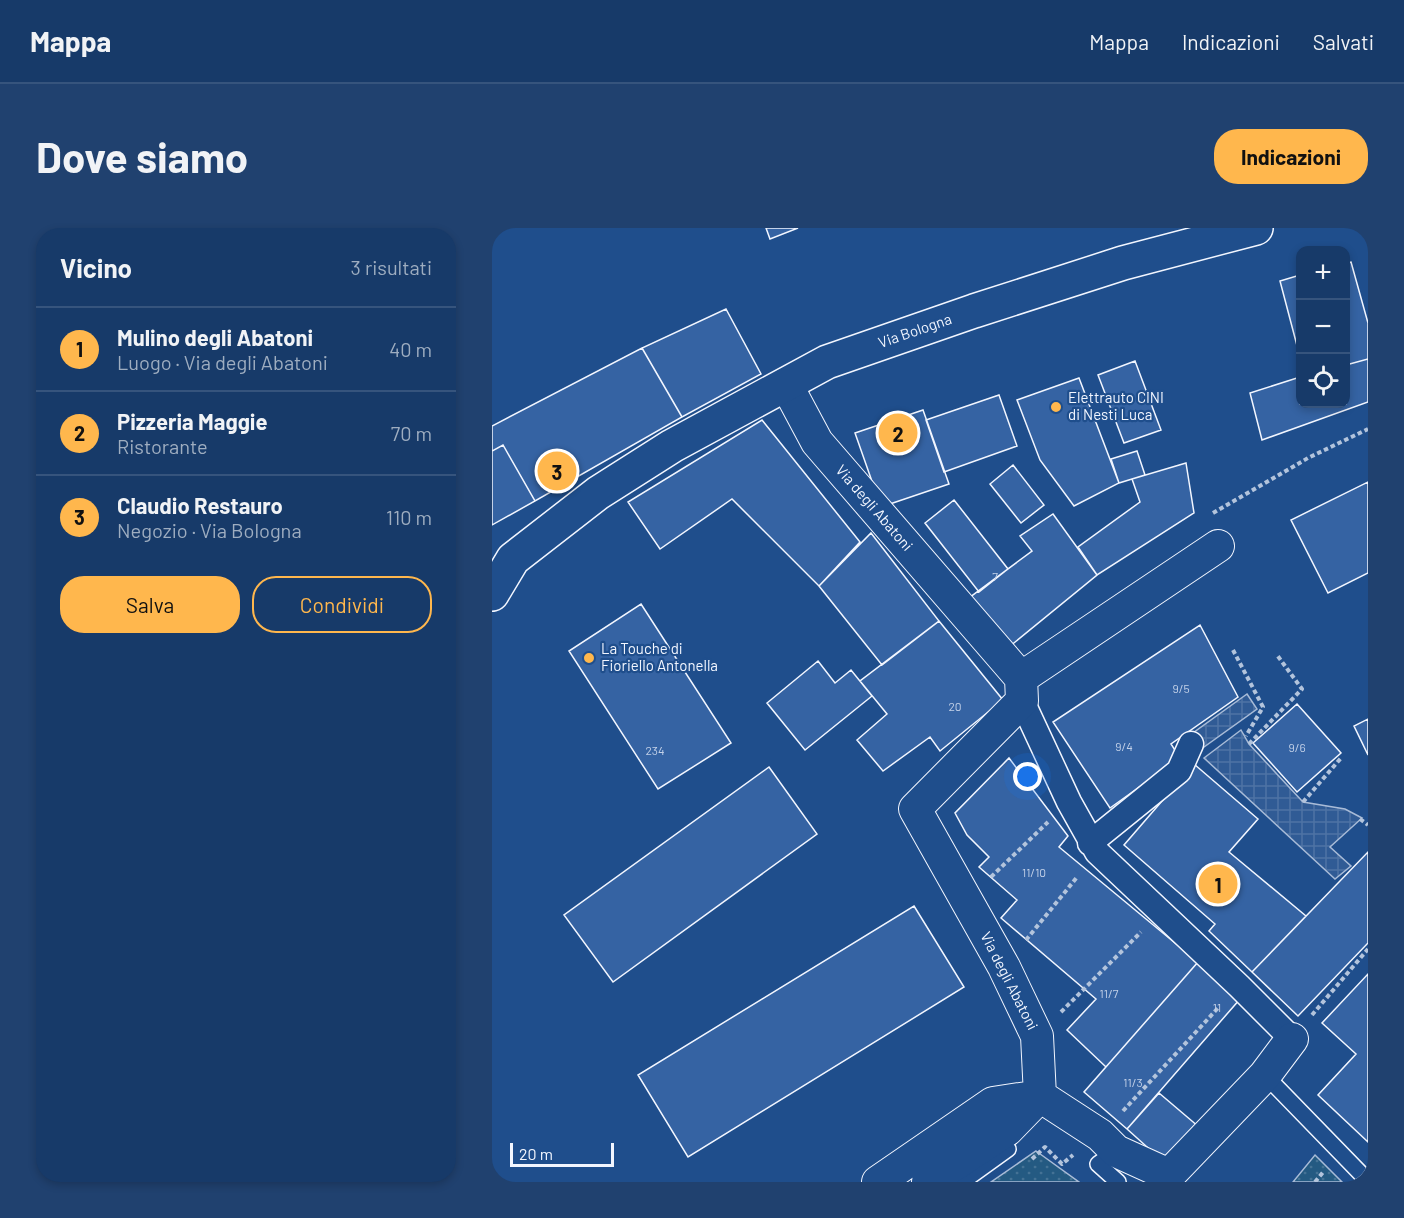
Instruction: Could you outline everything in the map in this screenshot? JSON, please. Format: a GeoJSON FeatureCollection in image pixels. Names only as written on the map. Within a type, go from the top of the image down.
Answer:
{"type":"FeatureCollection","features":[{"type":"Feature","properties":{"kind":"street","name":"Via Bologna"},"geometry":{"type":"LineString","coordinates":[[598,493],[672,446],[827,362],[1123,263],[1256,228]]}},
{"type":"Feature","properties":{"kind":"street","name":"Via degli Abatoni"},"geometry":{"type":"LineString","coordinates":[[786,384],[817,442],[1021,690],[1069,802],[1094,847],[1292,1039]]}},
{"type":"Feature","properties":{"kind":"street"},"geometry":{"type":"LineString","coordinates":[[492,552],[528,526],[598,493]]}},
{"type":"Feature","properties":{"kind":"street"},"geometry":{"type":"LineString","coordinates":[[492,594],[513,559],[598,493]]}},
{"type":"Feature","properties":{"kind":"street","name":"Via degli Abatoni"},"geometry":{"type":"LineString","coordinates":[[1040,1096],[1037,1036],[1004,967],[915,809],[1021,690],[1218,546]]}},
{"type":"Feature","properties":{"kind":"street"},"geometry":{"type":"LineString","coordinates":[[1094,847],[1179,771],[1191,744]]}},
{"type":"Feature","properties":{"kind":"street"},"geometry":{"type":"LineString","coordinates":[[878,1182],[993,1104],[1040,1096],[1108,1143],[1168,1174],[1265,1075],[1292,1039]]}},
{"type":"Feature","properties":{"kind":"street"},"geometry":{"type":"LineString","coordinates":[[928,1182],[1007,1130],[1040,1096]]}},
{"type":"Feature","properties":{"kind":"lane"},"geometry":{"type":"LineString","coordinates":[[1265,1075],[1368,1181]]}},
{"type":"Feature","properties":{"kind":"lane"},"geometry":{"type":"LineString","coordinates":[[1108,1143],[1098,1164],[1118,1182]]}},
{"type":"Feature","properties":{"kind":"lane"},"geometry":{"type":"LineString","coordinates":[[962,1182],[1008,1149]]}},
{"type":"Feature","properties":{"kind":"path"},"geometry":{"type":"LineString","coordinates":[[1218,546],[1213,513],[1308,459],[1368,429]]}},
{"type":"Feature","properties":{"kind":"path"},"geometry":{"type":"LineString","coordinates":[[1233,650],[1263,707],[1246,736]]}},
{"type":"Feature","properties":{"kind":"path"},"geometry":{"type":"LineString","coordinates":[[1249,744],[1302,689],[1277,655]]}},
{"type":"Feature","properties":{"kind":"path"},"geometry":{"type":"LineString","coordinates":[[1303,802],[1341,758]]}},
{"type":"Feature","properties":{"kind":"path"},"geometry":{"type":"LineString","coordinates":[[967,901],[1069,802]]}},
{"type":"Feature","properties":{"kind":"path"},"geometry":{"type":"LineString","coordinates":[[1360,819],[1368,825]]}},
{"type":"Feature","properties":{"kind":"path"},"geometry":{"type":"LineString","coordinates":[[1004,967],[1094,847]]}},
{"type":"Feature","properties":{"kind":"path"},"geometry":{"type":"LineString","coordinates":[[1037,1036],[1161,912]]}},
{"type":"Feature","properties":{"kind":"path"},"geometry":{"type":"LineString","coordinates":[[1292,1039],[1368,950]]}},
{"type":"Feature","properties":{"kind":"path"},"geometry":{"type":"LineString","coordinates":[[1030,1161],[1045,1147],[1062,1164],[1108,1143],[1239,986]]}},
{"type":"Feature","properties":{"kind":"shaded area"},"geometry":{"type":"Polygon","coordinates":[[[1247,694],[1257,709],[1197,752],[1186,738],[1247,694]]]}},
{"type":"Feature","properties":{"kind":"shaded area"},"geometry":{"type":"Polygon","coordinates":[[[1241,730],[1249,744],[1303,802],[1345,809],[1362,818],[1330,847],[1351,866],[1335,879],[1204,758],[1241,730]]]}},
{"type":"Feature","properties":{"kind":"shaded area"},"geometry":{"type":"Polygon","coordinates":[[[1036,1151],[1079,1182],[991,1182],[1036,1151]]]}},
{"type":"Feature","properties":{"kind":"shaded area"},"geometry":{"type":"Polygon","coordinates":[[[1315,1155],[1342,1182],[1293,1182],[1315,1155]]]}},
{"type":"Feature","properties":{"kind":"building"},"geometry":{"type":"Polygon","coordinates":[[[766,228],[798,228],[770,239],[766,228]]]}},
{"type":"Feature","properties":{"kind":"building"},"geometry":{"type":"Polygon","coordinates":[[[1350,262],[1368,323],[1368,359],[1350,364],[1350,300],[1350,262]]]}},
{"type":"Feature","properties":{"kind":"building"},"geometry":{"type":"Polygon","coordinates":[[[1296,276],[1296,342],[1280,281],[1296,276]]]}},
{"type":"Feature","properties":{"kind":"building"},"geometry":{"type":"Polygon","coordinates":[[[726,309],[761,374],[682,417],[642,348],[726,309]]]}},
{"type":"Feature","properties":{"kind":"building"},"geometry":{"type":"Polygon","coordinates":[[[642,348],[682,417],[535,501],[503,445],[492,451],[492,426],[642,348]]]}},
{"type":"Feature","properties":{"kind":"building"},"geometry":{"type":"Polygon","coordinates":[[[1368,359],[1368,402],[1262,440],[1250,393],[1296,378],[1296,408],[1350,408],[1350,364],[1368,359]]]}},
{"type":"Feature","properties":{"kind":"building"},"geometry":{"type":"Polygon","coordinates":[[[1135,361],[1161,430],[1124,443],[1098,375],[1135,361]]]}},
{"type":"Feature","properties":{"kind":"building"},"geometry":{"type":"Polygon","coordinates":[[[1079,378],[1119,483],[1074,506],[1040,460],[1017,400],[1079,378]]]}},
{"type":"Feature","properties":{"kind":"building"},"geometry":{"type":"Polygon","coordinates":[[[999,395],[1017,446],[944,472],[926,420],[999,395]]]}},
{"type":"Feature","properties":{"kind":"building"},"geometry":{"type":"Polygon","coordinates":[[[923,410],[949,484],[881,507],[855,433],[923,410]]]}},
{"type":"Feature","properties":{"kind":"building"},"geometry":{"type":"Polygon","coordinates":[[[762,420],[860,542],[819,586],[732,499],[660,549],[628,502],[762,420]]]}},
{"type":"Feature","properties":{"kind":"building"},"geometry":{"type":"Polygon","coordinates":[[[503,445],[535,501],[492,525],[492,451],[503,445]]]}},
{"type":"Feature","properties":{"kind":"building"},"geometry":{"type":"Polygon","coordinates":[[[1137,451],[1145,475],[1119,483],[1111,459],[1137,451]]]}},
{"type":"Feature","properties":{"kind":"building"},"geometry":{"type":"Polygon","coordinates":[[[1186,463],[1194,513],[1097,575],[1078,547],[1140,502],[1132,479],[1186,463]]]}},
{"type":"Feature","properties":{"kind":"building"},"geometry":{"type":"Polygon","coordinates":[[[1013,465],[1044,505],[1021,523],[990,484],[1013,465]]]}},
{"type":"Feature","properties":{"kind":"building"},"geometry":{"type":"Polygon","coordinates":[[[1368,482],[1368,573],[1328,593],[1291,520],[1368,482]]]}},
{"type":"Feature","properties":{"kind":"building"},"geometry":{"type":"Polygon","coordinates":[[[954,500],[1008,569],[979,592],[925,523],[954,500]]]}},
{"type":"Feature","properties":{"kind":"building"},"geometry":{"type":"Polygon","coordinates":[[[1053,514],[1097,575],[1009,647],[969,598],[1032,551],[1020,536],[1053,514]]]}},
{"type":"Feature","properties":{"kind":"building"},"geometry":{"type":"Polygon","coordinates":[[[871,533],[939,621],[882,665],[819,586],[871,533]]]}},
{"type":"Feature","properties":{"kind":"building"},"geometry":{"type":"Polygon","coordinates":[[[641,604],[731,743],[658,789],[569,651],[641,604]]]}},
{"type":"Feature","properties":{"kind":"building"},"geometry":{"type":"Polygon","coordinates":[[[939,621],[1003,700],[940,751],[930,737],[883,771],[857,740],[887,714],[860,681],[939,621]]]}},
{"type":"Feature","properties":{"kind":"building"},"geometry":{"type":"Polygon","coordinates":[[[1200,625],[1238,697],[1171,744],[1180,758],[1110,808],[1053,722],[1200,625]]]}},
{"type":"Feature","properties":{"kind":"building"},"geometry":{"type":"Polygon","coordinates":[[[818,661],[835,683],[851,670],[872,696],[805,750],[767,703],[818,661]]]}},
{"type":"Feature","properties":{"kind":"building"},"geometry":{"type":"Polygon","coordinates":[[[1297,704],[1341,753],[1297,792],[1253,743],[1297,704]]]}},
{"type":"Feature","properties":{"kind":"building"},"geometry":{"type":"Polygon","coordinates":[[[1368,719],[1368,755],[1354,726],[1368,719]]]}},
{"type":"Feature","properties":{"kind":"building"},"geometry":{"type":"Polygon","coordinates":[[[1009,758],[1068,836],[1059,847],[1198,962],[1106,1067],[1067,1030],[1096,999],[1001,918],[1017,900],[979,867],[989,857],[967,835],[955,813],[1009,758]]]}},
{"type":"Feature","properties":{"kind":"building"},"geometry":{"type":"Polygon","coordinates":[[[1194,764],[1258,819],[1229,852],[1306,916],[1252,972],[1209,931],[1215,924],[1124,845],[1194,764]]]}},
{"type":"Feature","properties":{"kind":"building"},"geometry":{"type":"Polygon","coordinates":[[[769,767],[817,834],[613,982],[564,915],[769,767]]]}},
{"type":"Feature","properties":{"kind":"building"},"geometry":{"type":"Polygon","coordinates":[[[1368,852],[1368,943],[1298,1016],[1252,972],[1368,852]]]}},
{"type":"Feature","properties":{"kind":"building"},"geometry":{"type":"Polygon","coordinates":[[[914,906],[964,987],[688,1157],[638,1075],[914,906]]]}},
{"type":"Feature","properties":{"kind":"building"},"geometry":{"type":"Polygon","coordinates":[[[1198,962],[1240,999],[1127,1129],[1084,1092],[1198,962]]]}},
{"type":"Feature","properties":{"kind":"building"},"geometry":{"type":"Polygon","coordinates":[[[1368,974],[1368,1142],[1318,1095],[1356,1054],[1322,1023],[1368,974]]]}},
{"type":"Feature","properties":{"kind":"building"},"geometry":{"type":"Polygon","coordinates":[[[1159,1093],[1199,1127],[1166,1164],[1127,1129],[1159,1093]]]}},
{"type":"Feature","properties":{"kind":"place","name":"Elettrauto CINI di Nesti Luca"},"geometry":{"type":"Point","coordinates":[1056,407]}},
{"type":"Feature","properties":{"kind":"place","name":"Pizzeria Maggie"},"geometry":{"type":"Point","coordinates":[898,433]}},
{"type":"Feature","properties":{"kind":"place","name":"Claudio Restauro"},"geometry":{"type":"Point","coordinates":[557,471]}},
{"type":"Feature","properties":{"kind":"place","name":"La Touche di Fioriello Antonella"},"geometry":{"type":"Point","coordinates":[589,658]}},
{"type":"Feature","properties":{"kind":"place","name":"Mulino degli Abatoni"},"geometry":{"type":"Point","coordinates":[1218,884]}}]}
